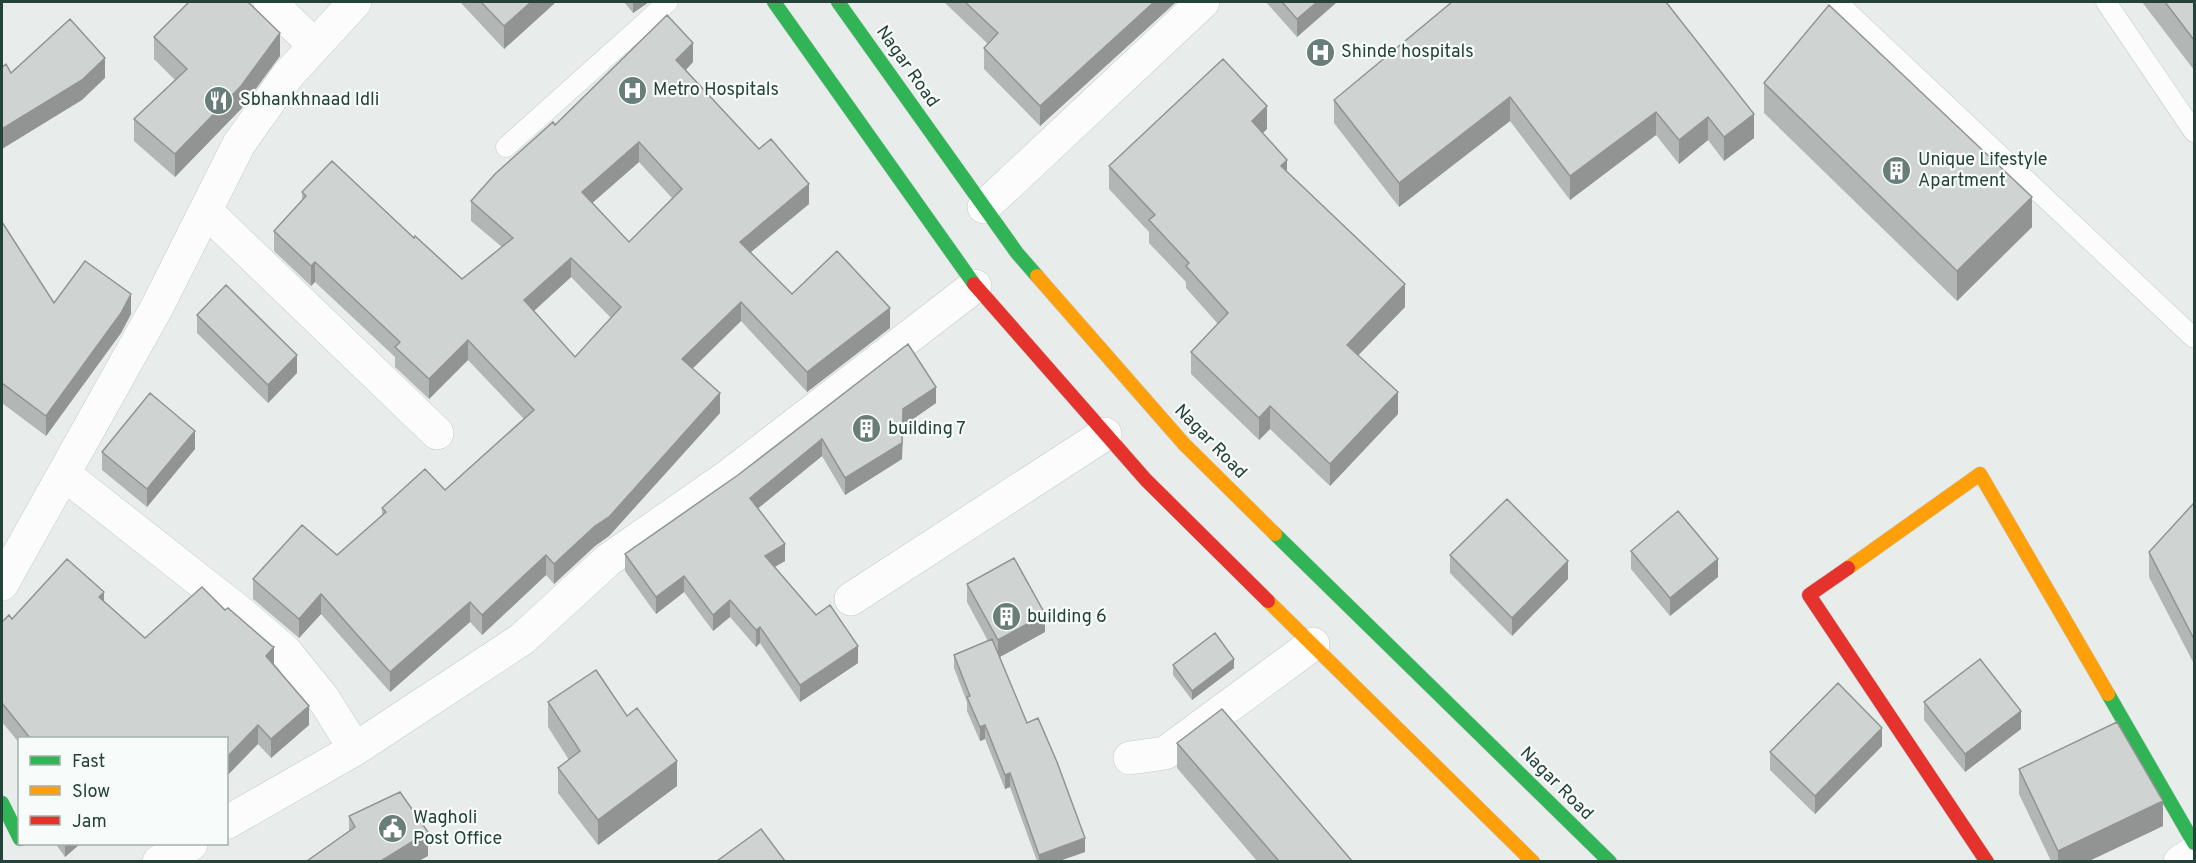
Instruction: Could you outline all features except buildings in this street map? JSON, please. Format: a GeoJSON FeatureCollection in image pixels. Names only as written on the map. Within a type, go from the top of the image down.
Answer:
{"type":"FeatureCollection","features":[{"type":"Feature","properties":{"kind":"main road"},"geometry":{"type":"LineString","coordinates":[[774,2],[975,286],[1105,434],[1146,480],[1533,861]]}},
{"type":"Feature","properties":{"kind":"main road","name":"Nagar Road"},"geometry":{"type":"LineString","coordinates":[[838,2],[1017,253],[1184,444],[1610,861]]}},
{"type":"Feature","properties":{"kind":"main road"},"geometry":{"type":"LineString","coordinates":[[1987,861],[1809,595],[1980,474],[2194,843]]}},
{"type":"Feature","properties":{"kind":"main road"},"geometry":{"type":"LineString","coordinates":[[2,804],[18,837]]}},
{"type":"Feature","properties":{"kind":"street"},"geometry":{"type":"LineString","coordinates":[[270,2],[314,45]]}},
{"type":"Feature","properties":{"kind":"street"},"geometry":{"type":"LineString","coordinates":[[3,579],[157,307],[240,144],[288,75],[355,2]]}},
{"type":"Feature","properties":{"kind":"street"},"geometry":{"type":"LineString","coordinates":[[984,207],[1203,2]]}},
{"type":"Feature","properties":{"kind":"street"},"geometry":{"type":"LineString","coordinates":[[206,211],[437,433]]}},
{"type":"Feature","properties":{"kind":"street"},"geometry":{"type":"LineString","coordinates":[[228,822],[355,749],[522,639],[608,560],[727,477],[975,286]]}},
{"type":"Feature","properties":{"kind":"street"},"geometry":{"type":"LineString","coordinates":[[851,599],[1105,434]]}},
{"type":"Feature","properties":{"kind":"street"},"geometry":{"type":"LineString","coordinates":[[64,474],[214,591],[286,652],[322,698],[355,749]]}},
{"type":"Feature","properties":{"kind":"street"},"geometry":{"type":"LineString","coordinates":[[1130,758],[1165,753],[1312,644]]}},
{"type":"Feature","properties":{"kind":"street"},"geometry":{"type":"LineString","coordinates":[[159,861],[187,845]]}},
{"type":"Feature","properties":{"kind":"street"},"geometry":{"type":"LineString","coordinates":[[2180,861],[2194,853]]}},
{"type":"Feature","properties":{"kind":"lane"},"geometry":{"type":"LineString","coordinates":[[506,147],[668,2]]}},
{"type":"Feature","properties":{"kind":"lane"},"geometry":{"type":"LineString","coordinates":[[1837,2],[2194,338]]}},
{"type":"Feature","properties":{"kind":"lane"},"geometry":{"type":"LineString","coordinates":[[2106,2],[2194,132]]}},
{"type":"Feature","properties":{"kind":"traffic: fast"},"geometry":{"type":"LineString","coordinates":[[774,2],[974,284]]}},
{"type":"Feature","properties":{"kind":"traffic: fast"},"geometry":{"type":"LineString","coordinates":[[838,2],[1017,253],[1037,276]]}},
{"type":"Feature","properties":{"kind":"traffic: fast"},"geometry":{"type":"LineString","coordinates":[[1275,534],[1610,862]]}},
{"type":"Feature","properties":{"kind":"traffic: fast"},"geometry":{"type":"LineString","coordinates":[[2108,694],[2194,843]]}},
{"type":"Feature","properties":{"kind":"traffic: fast"},"geometry":{"type":"LineString","coordinates":[[2,803],[18,835]]}},
{"type":"Feature","properties":{"kind":"traffic: slow"},"geometry":{"type":"LineString","coordinates":[[1037,276],[1184,444],[1275,534]]}},
{"type":"Feature","properties":{"kind":"traffic: slow"},"geometry":{"type":"LineString","coordinates":[[1848,568],[1980,474],[2108,694]]}},
{"type":"Feature","properties":{"kind":"traffic: slow"},"geometry":{"type":"LineString","coordinates":[[1268,601],[1533,862]]}},
{"type":"Feature","properties":{"kind":"traffic: jam"},"geometry":{"type":"LineString","coordinates":[[974,284],[1146,480],[1268,601]]}},
{"type":"Feature","properties":{"kind":"traffic: jam"},"geometry":{"type":"LineString","coordinates":[[1848,568],[1809,595],[1987,862]]}},
{"type":"Feature","properties":{"kind":"place","name":"Shinde hospitals"},"geometry":{"type":"Point","coordinates":[1320,52]}},
{"type":"Feature","properties":{"kind":"place","name":"Metro Hospitals"},"geometry":{"type":"Point","coordinates":[632,90]}},
{"type":"Feature","properties":{"kind":"place","name":"Sbhankhnaad Idli"},"geometry":{"type":"Point","coordinates":[219,100]}},
{"type":"Feature","properties":{"kind":"place","name":"Unique Lifestyle Apartment"},"geometry":{"type":"Point","coordinates":[1897,170]}},
{"type":"Feature","properties":{"kind":"place","name":"building 7"},"geometry":{"type":"Point","coordinates":[867,429]}},
{"type":"Feature","properties":{"kind":"place","name":"building 6"},"geometry":{"type":"Point","coordinates":[1006,617]}},
{"type":"Feature","properties":{"kind":"place","name":"Wagholi Post Office"},"geometry":{"type":"Point","coordinates":[392,828]}}]}
